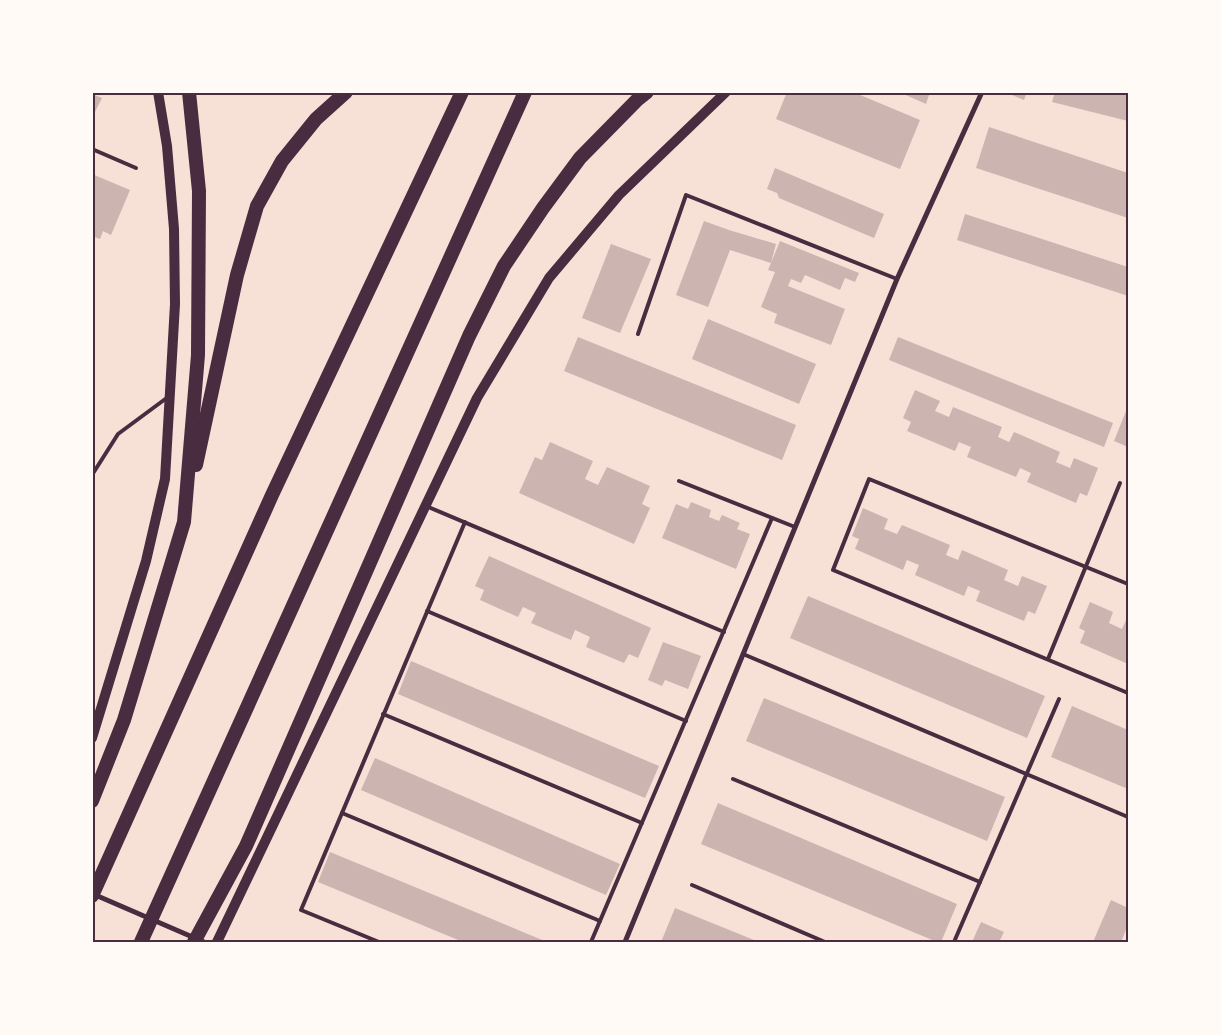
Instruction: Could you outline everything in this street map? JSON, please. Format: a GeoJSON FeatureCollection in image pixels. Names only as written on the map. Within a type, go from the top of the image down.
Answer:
{"type":"FeatureCollection","features":[{"type":"Feature","properties":{"kind":"highway"},"geometry":{"type":"LineString","coordinates":[[184,522],[198,345],[199,191],[189,92]]}},
{"type":"Feature","properties":{"kind":"highway"},"geometry":{"type":"LineString","coordinates":[[92,801],[124,720],[184,522],[237,275],[257,206],[282,161],[316,119],[346,92]]}},
{"type":"Feature","properties":{"kind":"highway"},"geometry":{"type":"LineString","coordinates":[[92,895],[272,495],[462,92]]}},
{"type":"Feature","properties":{"kind":"highway"},"geometry":{"type":"LineString","coordinates":[[141,942],[525,92]]}},
{"type":"Feature","properties":{"kind":"highway"},"geometry":{"type":"LineString","coordinates":[[194,942],[246,846],[469,336],[504,266],[580,158],[647,92]]}},
{"type":"Feature","properties":{"kind":"main road"},"geometry":{"type":"LineString","coordinates":[[92,738],[146,561],[165,479],[175,304],[174,229],[168,146],[158,92]]}},
{"type":"Feature","properties":{"kind":"main road"},"geometry":{"type":"LineString","coordinates":[[217,942],[478,398],[550,278],[619,195],[726,92]]}},
{"type":"Feature","properties":{"kind":"street"},"geometry":{"type":"LineString","coordinates":[[625,942],[897,279],[982,92]]}},
{"type":"Feature","properties":{"kind":"street"},"geometry":{"type":"LineString","coordinates":[[92,895],[204,942]]}},
{"type":"Feature","properties":{"kind":"lane"},"geometry":{"type":"LineString","coordinates":[[92,149],[136,168]]}},
{"type":"Feature","properties":{"kind":"lane"},"geometry":{"type":"LineString","coordinates":[[638,334],[686,195],[897,279]]}},
{"type":"Feature","properties":{"kind":"lane"},"geometry":{"type":"LineString","coordinates":[[92,475],[118,434],[170,395]]}},
{"type":"Feature","properties":{"kind":"lane"},"geometry":{"type":"LineString","coordinates":[[1128,584],[869,479],[833,570],[1128,693]]}},
{"type":"Feature","properties":{"kind":"lane"},"geometry":{"type":"LineString","coordinates":[[679,481],[795,527]]}},
{"type":"Feature","properties":{"kind":"lane"},"geometry":{"type":"LineString","coordinates":[[1048,659],[1120,482]]}},
{"type":"Feature","properties":{"kind":"lane"},"geometry":{"type":"LineString","coordinates":[[426,505],[724,632]]}},
{"type":"Feature","properties":{"kind":"lane"},"geometry":{"type":"LineString","coordinates":[[591,942],[772,518]]}},
{"type":"Feature","properties":{"kind":"lane"},"geometry":{"type":"LineString","coordinates":[[379,942],[301,910],[465,522]]}},
{"type":"Feature","properties":{"kind":"lane"},"geometry":{"type":"LineString","coordinates":[[427,611],[686,721]]}},
{"type":"Feature","properties":{"kind":"lane"},"geometry":{"type":"LineString","coordinates":[[743,654],[1128,817]]}},
{"type":"Feature","properties":{"kind":"lane"},"geometry":{"type":"LineString","coordinates":[[954,942],[1059,699]]}},
{"type":"Feature","properties":{"kind":"lane"},"geometry":{"type":"LineString","coordinates":[[383,714],[642,823]]}},
{"type":"Feature","properties":{"kind":"lane"},"geometry":{"type":"LineString","coordinates":[[733,779],[980,882]]}},
{"type":"Feature","properties":{"kind":"lane"},"geometry":{"type":"LineString","coordinates":[[342,813],[600,921]]}},
{"type":"Feature","properties":{"kind":"lane"},"geometry":{"type":"LineString","coordinates":[[692,885],[825,942]]}},
{"type":"Feature","properties":{"kind":"building"},"geometry":{"type":"Polygon","coordinates":[[[787,92],[853,92],[920,120],[900,169],[776,119],[787,92]]]}},
{"type":"Feature","properties":{"kind":"building"},"geometry":{"type":"Polygon","coordinates":[[[899,92],[930,92],[926,104],[899,92]]]}},
{"type":"Feature","properties":{"kind":"building"},"geometry":{"type":"Polygon","coordinates":[[[1005,92],[1027,92],[1024,100],[1005,92]]]}},
{"type":"Feature","properties":{"kind":"building"},"geometry":{"type":"Polygon","coordinates":[[[1055,92],[1128,92],[1128,121],[1052,102],[1055,92]]]}},
{"type":"Feature","properties":{"kind":"building"},"geometry":{"type":"Polygon","coordinates":[[[92,94],[102,98],[92,118],[92,94]]]}},
{"type":"Feature","properties":{"kind":"building"},"geometry":{"type":"Polygon","coordinates":[[[989,127],[1128,173],[1128,218],[976,168],[989,127]]]}},
{"type":"Feature","properties":{"kind":"building"},"geometry":{"type":"Polygon","coordinates":[[[775,168],[884,214],[874,238],[779,198],[777,193],[767,189],[775,168]]]}},
{"type":"Feature","properties":{"kind":"building"},"geometry":{"type":"Polygon","coordinates":[[[92,174],[130,190],[111,235],[103,231],[100,239],[92,236],[92,174]]]}},
{"type":"Feature","properties":{"kind":"building"},"geometry":{"type":"Polygon","coordinates":[[[965,214],[1128,267],[1128,296],[957,240],[965,214]]]}},
{"type":"Feature","properties":{"kind":"building"},"geometry":{"type":"Polygon","coordinates":[[[704,221],[776,244],[771,263],[730,250],[708,307],[676,295],[704,221]]]}},
{"type":"Feature","properties":{"kind":"building"},"geometry":{"type":"Polygon","coordinates":[[[780,241],[859,273],[855,282],[845,278],[840,290],[805,275],[801,283],[791,279],[788,286],[845,309],[831,345],[774,323],[777,314],[761,307],[775,272],[768,270],[780,241]]]}},
{"type":"Feature","properties":{"kind":"building"},"geometry":{"type":"Polygon","coordinates":[[[611,244],[651,259],[620,333],[582,318],[611,244]]]}},
{"type":"Feature","properties":{"kind":"building"},"geometry":{"type":"Polygon","coordinates":[[[708,319],[816,364],[799,404],[692,359],[708,319]]]}},
{"type":"Feature","properties":{"kind":"building"},"geometry":{"type":"Polygon","coordinates":[[[578,337],[796,425],[782,460],[564,371],[578,337]]]}},
{"type":"Feature","properties":{"kind":"building"},"geometry":{"type":"Polygon","coordinates":[[[898,337],[1113,423],[1104,447],[889,360],[898,337]]]}},
{"type":"Feature","properties":{"kind":"building"},"geometry":{"type":"Polygon","coordinates":[[[915,390],[940,401],[935,411],[949,417],[953,407],[1002,427],[998,437],[1009,442],[1014,432],[1060,452],[1056,462],[1070,468],[1074,458],[1098,468],[1087,496],[1080,493],[1076,503],[1027,482],[1031,473],[1020,468],[1016,477],[967,457],[971,447],[959,442],[955,451],[907,431],[911,422],[903,418],[915,390]]]}},
{"type":"Feature","properties":{"kind":"building"},"geometry":{"type":"Polygon","coordinates":[[[1128,406],[1128,447],[1114,441],[1128,406]]]}},
{"type":"Feature","properties":{"kind":"building"},"geometry":{"type":"Polygon","coordinates":[[[550,442],[593,461],[585,479],[598,485],[607,467],[650,486],[642,504],[650,508],[634,544],[519,493],[535,457],[542,460],[550,442]]]}},
{"type":"Feature","properties":{"kind":"building"},"geometry":{"type":"Polygon","coordinates":[[[691,502],[711,510],[709,517],[719,521],[722,515],[740,523],[737,529],[750,534],[736,569],[662,538],[676,504],[688,509],[691,502]]]}},
{"type":"Feature","properties":{"kind":"building"},"geometry":{"type":"Polygon","coordinates":[[[863,508],[888,519],[884,529],[897,534],[902,525],[950,545],[946,555],[958,560],[962,550],[1008,570],[1004,580],[1018,586],[1022,576],[1047,586],[1035,614],[1028,611],[1024,621],[976,601],[980,591],[968,586],[964,596],[915,575],[919,565],[907,560],[903,570],[855,549],[859,539],[852,536],[863,508]]]}},
{"type":"Feature","properties":{"kind":"building"},"geometry":{"type":"Polygon","coordinates":[[[489,556],[651,628],[638,658],[629,654],[624,663],[586,647],[590,637],[575,630],[571,640],[531,623],[536,613],[523,607],[518,617],[480,600],[484,590],[475,586],[489,556]]]}},
{"type":"Feature","properties":{"kind":"building"},"geometry":{"type":"Polygon","coordinates":[[[808,596],[1045,696],[1027,738],[790,638],[808,596]]]}},
{"type":"Feature","properties":{"kind":"building"},"geometry":{"type":"Polygon","coordinates":[[[1090,602],[1113,612],[1109,623],[1122,629],[1128,618],[1128,664],[1080,643],[1085,631],[1079,628],[1090,602]]]}},
{"type":"Feature","properties":{"kind":"building"},"geometry":{"type":"Polygon","coordinates":[[[663,642],[701,656],[688,689],[665,680],[662,686],[648,680],[663,642]]]}},
{"type":"Feature","properties":{"kind":"building"},"geometry":{"type":"Polygon","coordinates":[[[411,661],[659,766],[645,798],[398,694],[411,661]]]}},
{"type":"Feature","properties":{"kind":"building"},"geometry":{"type":"Polygon","coordinates":[[[764,698],[1005,797],[987,841],[746,741],[764,698]]]}},
{"type":"Feature","properties":{"kind":"building"},"geometry":{"type":"Polygon","coordinates":[[[1072,706],[1128,730],[1128,789],[1051,757],[1072,706]]]}},
{"type":"Feature","properties":{"kind":"building"},"geometry":{"type":"Polygon","coordinates":[[[375,758],[620,864],[606,895],[361,790],[375,758]]]}},
{"type":"Feature","properties":{"kind":"building"},"geometry":{"type":"Polygon","coordinates":[[[718,803],[957,904],[941,942],[937,942],[701,844],[718,803]]]}},
{"type":"Feature","properties":{"kind":"building"},"geometry":{"type":"Polygon","coordinates":[[[330,852],[547,942],[463,942],[318,882],[330,852]]]}},
{"type":"Feature","properties":{"kind":"building"},"geometry":{"type":"Polygon","coordinates":[[[1111,900],[1128,908],[1128,925],[1121,942],[1093,942],[1111,900]]]}},
{"type":"Feature","properties":{"kind":"building"},"geometry":{"type":"Polygon","coordinates":[[[675,908],[759,942],[661,942],[675,908]]]}},
{"type":"Feature","properties":{"kind":"building"},"geometry":{"type":"Polygon","coordinates":[[[981,922],[1004,932],[999,942],[972,942],[981,922]]]}}]}
